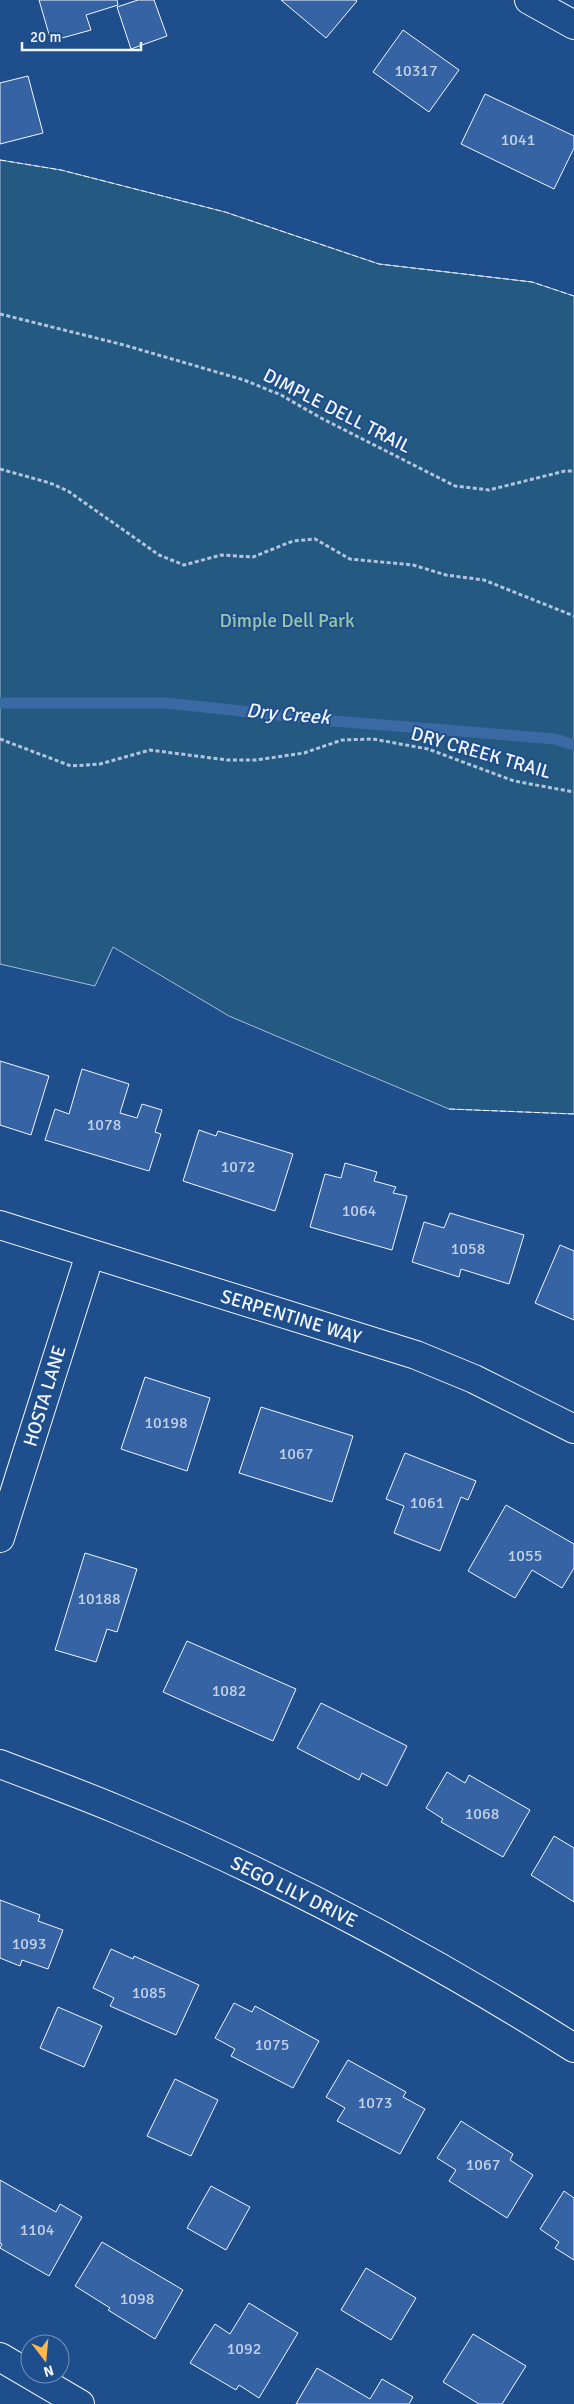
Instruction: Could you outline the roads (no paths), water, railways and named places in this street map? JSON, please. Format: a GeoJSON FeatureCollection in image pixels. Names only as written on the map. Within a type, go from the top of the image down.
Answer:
{"type":"FeatureCollection","features":[{"type":"Feature","properties":{"kind":"street"},"geometry":{"type":"LineString","coordinates":[[529,0],[574,25]]}},
{"type":"Feature","properties":{"kind":"street","name":"SERPENTINE WAY"},"geometry":{"type":"LineString","coordinates":[[0,1225],[416,1355],[482,1384],[574,1430]]}},
{"type":"Feature","properties":{"kind":"street","name":"HOSTA LANE"},"geometry":{"type":"LineString","coordinates":[[0,1538],[90,1254]]}},
{"type":"Feature","properties":{"kind":"street","name":"SEGO LILY DRIVE"},"geometry":{"type":"LineString","coordinates":[[0,1764],[116,1809],[264,1875],[393,1942],[519,2013],[574,2048]]}},
{"type":"Feature","properties":{"kind":"street"},"geometry":{"type":"LineString","coordinates":[[0,2357],[80,2404]]}},
{"type":"Feature","properties":{"kind":"waterway","name":"Dry Creek"},"geometry":{"type":"LineString","coordinates":[[0,703],[166,703],[334,721],[555,739],[574,745]]}},
{"type":"Feature","properties":{"kind":"park label","name":"Dimple Dell Park"},"geometry":{"type":"Point","coordinates":[287,621]}}]}
